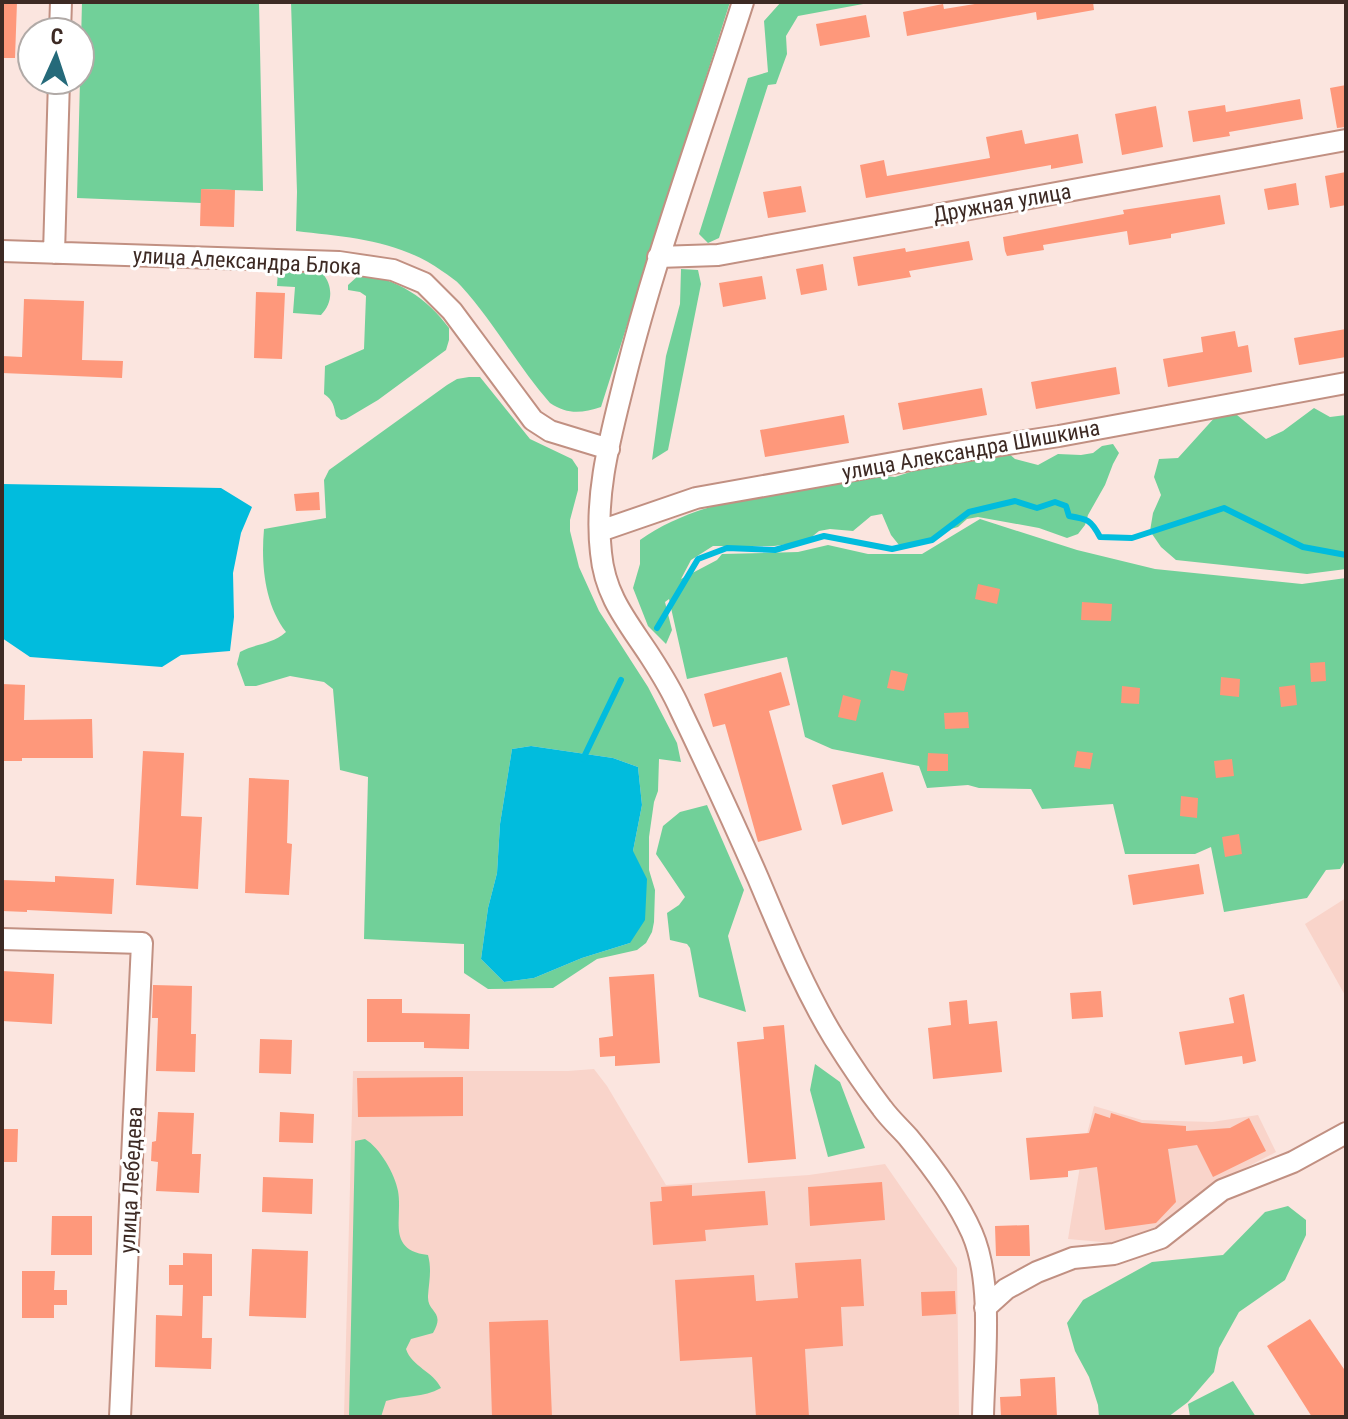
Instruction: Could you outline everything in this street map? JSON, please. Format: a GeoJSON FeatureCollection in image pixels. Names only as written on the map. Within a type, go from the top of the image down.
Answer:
{"type":"FeatureCollection","features":[{"type":"Feature","properties":{"kind":"street"},"geometry":{"type":"LineString","coordinates":[[743,2],[658,257],[633,347],[600,503],[605,580],[618,609],[675,699],[808,991],[828,1028],[882,1108],[929,1163],[972,1234],[981,1263],[985,1308],[983,1417]]}},
{"type":"Feature","properties":{"kind":"street"},"geometry":{"type":"LineString","coordinates":[[54,253],[59,96]]}},
{"type":"Feature","properties":{"kind":"street","name":"Дружная улица"},"geometry":{"type":"LineString","coordinates":[[658,257],[718,255],[1346,140]]}},
{"type":"Feature","properties":{"kind":"street","name":"улица Александра Блока"},"geometry":{"type":"LineString","coordinates":[[2,251],[339,262],[393,270],[424,283],[452,311],[533,420],[550,431],[609,449]]}},
{"type":"Feature","properties":{"kind":"street","name":"улица Александра Шишкина"},"geometry":{"type":"LineString","coordinates":[[600,531],[696,498],[1346,383]]}},
{"type":"Feature","properties":{"kind":"street","name":"улица Лебедева"},"geometry":{"type":"LineString","coordinates":[[2,939],[142,943],[120,1417]]}},
{"type":"Feature","properties":{"kind":"street"},"geometry":{"type":"LineString","coordinates":[[985,1308],[1006,1289],[1037,1272],[1073,1258],[1114,1254],[1161,1238],[1222,1190],[1293,1162],[1346,1133]]}},
{"type":"Feature","properties":{"kind":"shaded area"},"geometry":{"type":"Polygon","coordinates":[[[1346,898],[1346,997],[1305,924],[1346,898]]]}},
{"type":"Feature","properties":{"kind":"shaded area"},"geometry":{"type":"Polygon","coordinates":[[[594,1069],[666,1185],[809,1175],[885,1164],[957,1268],[959,1417],[344,1417],[353,1071],[594,1069]]]}},
{"type":"Feature","properties":{"kind":"shaded area"},"geometry":{"type":"Polygon","coordinates":[[[1094,1106],[1142,1120],[1212,1122],[1258,1115],[1276,1152],[1209,1187],[1158,1227],[1113,1243],[1068,1239],[1082,1154],[1094,1106]]]}},
{"type":"Feature","properties":{"kind":"green space"},"geometry":{"type":"Polygon","coordinates":[[[82,2],[259,2],[263,191],[202,189],[201,203],[77,198],[80,96],[96,96],[96,16],[82,16],[82,2]]]}},
{"type":"Feature","properties":{"kind":"green space"},"geometry":{"type":"Polygon","coordinates":[[[291,2],[730,2],[601,407],[575,412],[550,403],[461,286],[425,261],[390,246],[296,231],[291,2]]]}},
{"type":"Feature","properties":{"kind":"green space"},"geometry":{"type":"Polygon","coordinates":[[[781,2],[874,2],[798,16],[786,36],[787,54],[776,84],[768,85],[719,238],[708,243],[699,234],[748,78],[768,72],[764,21],[781,2]]]}},
{"type":"Feature","properties":{"kind":"green space"},"geometry":{"type":"Polygon","coordinates":[[[681,269],[698,270],[701,284],[668,450],[652,460],[666,356],[680,304],[681,269]]]}},
{"type":"Feature","properties":{"kind":"green space"},"geometry":{"type":"Polygon","coordinates":[[[278,271],[323,274],[330,294],[328,305],[321,315],[293,313],[295,287],[277,286],[278,271]]]}},
{"type":"Feature","properties":{"kind":"green space"},"geometry":{"type":"Polygon","coordinates":[[[359,275],[386,280],[410,291],[441,317],[449,328],[449,340],[446,350],[378,400],[341,420],[324,394],[325,366],[364,349],[366,296],[348,290],[348,285],[359,275]]]}},
{"type":"Feature","properties":{"kind":"green space"},"geometry":{"type":"Polygon","coordinates":[[[480,377],[530,439],[572,459],[578,468],[578,490],[570,531],[579,567],[599,611],[648,687],[677,743],[681,762],[659,759],[658,791],[649,837],[649,870],[655,890],[654,922],[646,943],[637,950],[597,959],[553,988],[488,989],[464,973],[464,944],[364,939],[368,777],[340,770],[333,689],[324,682],[290,676],[245,686],[237,664],[240,652],[286,632],[273,609],[266,583],[264,529],[326,518],[324,480],[329,470],[457,379],[480,377]],[[531,746],[512,749],[500,824],[497,873],[488,908],[481,959],[504,982],[534,978],[630,943],[633,851],[642,805],[638,767],[613,758],[531,746]]]}},
{"type":"Feature","properties":{"kind":"green space"},"geometry":{"type":"Polygon","coordinates":[[[1314,408],[1330,417],[1346,415],[1346,569],[1307,574],[1176,560],[1161,547],[1150,531],[1161,495],[1154,477],[1159,459],[1178,458],[1217,415],[1237,415],[1266,439],[1283,431],[1314,408]]]}},
{"type":"Feature","properties":{"kind":"green space"},"geometry":{"type":"Polygon","coordinates":[[[1113,444],[1119,453],[1105,485],[1085,525],[1078,534],[1067,538],[1039,528],[978,517],[967,519],[958,527],[925,542],[899,545],[882,514],[871,516],[853,531],[819,531],[808,540],[796,543],[713,546],[691,560],[681,579],[717,560],[722,554],[798,552],[828,545],[868,554],[922,554],[980,519],[1077,550],[1155,569],[1302,584],[1346,578],[1346,859],[1340,869],[1326,870],[1307,898],[1224,912],[1211,847],[1195,854],[1125,854],[1113,804],[1042,809],[1031,789],[968,785],[927,788],[919,766],[832,749],[805,737],[787,657],[687,679],[669,599],[665,602],[672,630],[666,644],[648,626],[633,588],[640,564],[640,540],[694,512],[757,495],[884,476],[895,477],[928,466],[1007,452],[1015,459],[1038,465],[1058,454],[1093,453],[1102,446],[1113,444]]]}},
{"type":"Feature","properties":{"kind":"green space"},"geometry":{"type":"Polygon","coordinates":[[[707,805],[744,890],[728,936],[746,1012],[699,997],[690,948],[687,944],[670,940],[667,913],[685,897],[656,854],[663,826],[680,812],[707,805]]]}},
{"type":"Feature","properties":{"kind":"green space"},"geometry":{"type":"Polygon","coordinates":[[[815,1064],[840,1082],[865,1148],[828,1157],[810,1090],[815,1064]]]}},
{"type":"Feature","properties":{"kind":"green space"},"geometry":{"type":"Polygon","coordinates":[[[365,1139],[381,1155],[396,1184],[401,1240],[415,1252],[428,1255],[428,1302],[438,1320],[433,1333],[411,1339],[406,1349],[441,1388],[386,1401],[381,1417],[349,1417],[355,1141],[365,1139]]]}},
{"type":"Feature","properties":{"kind":"green space"},"geometry":{"type":"Polygon","coordinates":[[[1288,1206],[1306,1220],[1306,1235],[1285,1280],[1239,1312],[1219,1348],[1214,1372],[1188,1402],[1168,1417],[1099,1417],[1089,1377],[1075,1351],[1067,1323],[1083,1300],[1152,1262],[1223,1255],[1265,1212],[1288,1206]]]}},
{"type":"Feature","properties":{"kind":"green space"},"geometry":{"type":"Polygon","coordinates":[[[1233,1381],[1256,1417],[1190,1417],[1188,1404],[1233,1381]]]}},
{"type":"Feature","properties":{"kind":"water"},"geometry":{"type":"Polygon","coordinates":[[[2,484],[221,488],[252,507],[241,533],[233,573],[234,617],[230,651],[181,655],[162,667],[30,657],[2,638],[2,484]]]}},
{"type":"Feature","properties":{"kind":"water"},"geometry":{"type":"Polygon","coordinates":[[[531,746],[613,758],[638,767],[642,805],[633,851],[647,879],[645,920],[630,943],[534,978],[504,982],[481,959],[488,908],[497,873],[500,824],[512,749],[531,746]]]}},
{"type":"Feature","properties":{"kind":"building"},"geometry":{"type":"Polygon","coordinates":[[[2,2],[17,2],[15,58],[2,58],[2,2]]]}},
{"type":"Feature","properties":{"kind":"building"},"geometry":{"type":"Polygon","coordinates":[[[987,2],[1093,2],[1094,10],[1037,20],[1036,12],[907,36],[903,12],[943,4],[944,9],[987,2]]]}},
{"type":"Feature","properties":{"kind":"building"},"geometry":{"type":"Polygon","coordinates":[[[866,15],[870,37],[820,46],[816,24],[866,15]]]}},
{"type":"Feature","properties":{"kind":"building"},"geometry":{"type":"Polygon","coordinates":[[[1346,85],[1346,127],[1337,128],[1330,88],[1346,85]]]}},
{"type":"Feature","properties":{"kind":"building"},"geometry":{"type":"Polygon","coordinates":[[[1300,99],[1303,119],[1229,132],[1230,136],[1193,142],[1188,111],[1225,105],[1226,112],[1300,99]]]}},
{"type":"Feature","properties":{"kind":"building"},"geometry":{"type":"Polygon","coordinates":[[[1156,106],[1163,147],[1122,155],[1115,114],[1156,106]]]}},
{"type":"Feature","properties":{"kind":"building"},"geometry":{"type":"Polygon","coordinates":[[[1022,130],[1025,144],[1078,134],[1083,163],[1051,169],[1051,165],[866,198],[860,165],[884,160],[887,176],[990,158],[986,137],[1022,130]]]}},
{"type":"Feature","properties":{"kind":"building"},"geometry":{"type":"Polygon","coordinates":[[[1346,172],[1346,205],[1330,208],[1325,176],[1346,172]]]}},
{"type":"Feature","properties":{"kind":"building"},"geometry":{"type":"Polygon","coordinates":[[[1296,183],[1299,205],[1268,210],[1264,189],[1296,183]]]}},
{"type":"Feature","properties":{"kind":"building"},"geometry":{"type":"Polygon","coordinates":[[[801,186],[806,212],[768,218],[763,192],[801,186]]]}},
{"type":"Feature","properties":{"kind":"building"},"geometry":{"type":"Polygon","coordinates":[[[201,189],[235,190],[234,227],[200,226],[201,189]]]}},
{"type":"Feature","properties":{"kind":"building"},"geometry":{"type":"Polygon","coordinates":[[[1220,195],[1225,224],[1129,245],[1127,231],[1043,245],[1044,250],[1007,256],[1005,251],[1003,237],[1124,214],[1123,210],[1220,195]]]}},
{"type":"Feature","properties":{"kind":"building"},"geometry":{"type":"Polygon","coordinates":[[[969,241],[973,260],[909,271],[911,277],[858,286],[853,257],[969,241]]]}},
{"type":"Feature","properties":{"kind":"building"},"geometry":{"type":"Polygon","coordinates":[[[823,264],[827,290],[801,295],[796,269],[823,264]]]}},
{"type":"Feature","properties":{"kind":"building"},"geometry":{"type":"Polygon","coordinates":[[[762,276],[766,299],[723,307],[719,283],[762,276]]]}},
{"type":"Feature","properties":{"kind":"building"},"geometry":{"type":"Polygon","coordinates":[[[256,292],[285,293],[282,359],[254,358],[256,292]]]}},
{"type":"Feature","properties":{"kind":"building"},"geometry":{"type":"Polygon","coordinates":[[[24,299],[84,301],[82,360],[123,361],[122,378],[2,373],[2,356],[22,357],[24,299]]]}},
{"type":"Feature","properties":{"kind":"building"},"geometry":{"type":"Polygon","coordinates":[[[1346,329],[1346,357],[1299,365],[1294,338],[1346,329]]]}},
{"type":"Feature","properties":{"kind":"building"},"geometry":{"type":"Polygon","coordinates":[[[1235,331],[1238,347],[1248,345],[1252,372],[1168,387],[1163,359],[1203,352],[1201,337],[1235,331]]]}},
{"type":"Feature","properties":{"kind":"building"},"geometry":{"type":"Polygon","coordinates":[[[1116,367],[1120,394],[1036,409],[1031,382],[1116,367]]]}},
{"type":"Feature","properties":{"kind":"building"},"geometry":{"type":"Polygon","coordinates":[[[982,388],[987,415],[903,430],[898,403],[982,388]]]}},
{"type":"Feature","properties":{"kind":"building"},"geometry":{"type":"Polygon","coordinates":[[[844,415],[849,443],[765,457],[760,430],[844,415]]]}},
{"type":"Feature","properties":{"kind":"building"},"geometry":{"type":"Polygon","coordinates":[[[319,492],[320,510],[296,511],[294,494],[319,492]]]}},
{"type":"Feature","properties":{"kind":"building"},"geometry":{"type":"Polygon","coordinates":[[[978,584],[1000,589],[997,604],[975,599],[978,584]]]}},
{"type":"Feature","properties":{"kind":"building"},"geometry":{"type":"Polygon","coordinates":[[[1082,602],[1112,604],[1111,621],[1081,620],[1082,602]]]}},
{"type":"Feature","properties":{"kind":"building"},"geometry":{"type":"Polygon","coordinates":[[[1325,662],[1326,681],[1311,682],[1310,663],[1325,662]]]}},
{"type":"Feature","properties":{"kind":"building"},"geometry":{"type":"Polygon","coordinates":[[[891,670],[908,674],[904,691],[887,688],[891,670]]]}},
{"type":"Feature","properties":{"kind":"building"},"geometry":{"type":"Polygon","coordinates":[[[781,672],[790,705],[769,711],[802,830],[758,842],[725,724],[713,727],[704,694],[781,672]]]}},
{"type":"Feature","properties":{"kind":"building"},"geometry":{"type":"Polygon","coordinates":[[[1221,677],[1240,679],[1239,697],[1220,695],[1221,677]]]}},
{"type":"Feature","properties":{"kind":"building"},"geometry":{"type":"Polygon","coordinates":[[[2,684],[25,685],[24,720],[92,719],[93,758],[2,761],[2,684]]]}},
{"type":"Feature","properties":{"kind":"building"},"geometry":{"type":"Polygon","coordinates":[[[1295,685],[1297,705],[1281,707],[1279,687],[1295,685]]]}},
{"type":"Feature","properties":{"kind":"building"},"geometry":{"type":"Polygon","coordinates":[[[1122,686],[1140,688],[1139,704],[1121,703],[1122,686]]]}},
{"type":"Feature","properties":{"kind":"building"},"geometry":{"type":"Polygon","coordinates":[[[843,695],[861,700],[856,721],[838,717],[843,695]]]}},
{"type":"Feature","properties":{"kind":"building"},"geometry":{"type":"Polygon","coordinates":[[[968,712],[969,728],[945,729],[944,713],[968,712]]]}},
{"type":"Feature","properties":{"kind":"building"},"geometry":{"type":"Polygon","coordinates":[[[143,751],[184,753],[181,816],[202,817],[198,889],[136,885],[143,751]]]}},
{"type":"Feature","properties":{"kind":"building"},"geometry":{"type":"Polygon","coordinates":[[[1077,751],[1093,753],[1090,769],[1074,767],[1077,751]]]}},
{"type":"Feature","properties":{"kind":"building"},"geometry":{"type":"Polygon","coordinates":[[[928,753],[948,754],[948,771],[927,771],[928,753]]]}},
{"type":"Feature","properties":{"kind":"building"},"geometry":{"type":"Polygon","coordinates":[[[1232,759],[1234,776],[1216,778],[1214,761],[1232,759]]]}},
{"type":"Feature","properties":{"kind":"building"},"geometry":{"type":"Polygon","coordinates":[[[883,772],[893,811],[842,825],[832,785],[883,772]]]}},
{"type":"Feature","properties":{"kind":"building"},"geometry":{"type":"Polygon","coordinates":[[[249,778],[289,780],[287,843],[292,844],[289,895],[245,893],[249,778]]]}},
{"type":"Feature","properties":{"kind":"building"},"geometry":{"type":"Polygon","coordinates":[[[1181,796],[1198,798],[1197,818],[1180,816],[1181,796]]]}},
{"type":"Feature","properties":{"kind":"building"},"geometry":{"type":"Polygon","coordinates":[[[1239,834],[1242,854],[1225,857],[1222,837],[1239,834]]]}},
{"type":"Feature","properties":{"kind":"building"},"geometry":{"type":"Polygon","coordinates":[[[1199,864],[1204,894],[1133,905],[1128,875],[1199,864]]]}},
{"type":"Feature","properties":{"kind":"building"},"geometry":{"type":"Polygon","coordinates":[[[55,876],[114,879],[112,914],[2,911],[2,880],[55,882],[55,876]]]}},
{"type":"Feature","properties":{"kind":"building"},"geometry":{"type":"Polygon","coordinates":[[[2,971],[54,974],[52,1024],[2,1021],[2,971]]]}},
{"type":"Feature","properties":{"kind":"building"},"geometry":{"type":"Polygon","coordinates":[[[654,974],[660,1063],[615,1066],[615,1056],[600,1057],[599,1038],[613,1036],[609,977],[654,974]]]}},
{"type":"Feature","properties":{"kind":"building"},"geometry":{"type":"Polygon","coordinates":[[[153,985],[192,986],[191,1034],[196,1034],[195,1072],[156,1071],[158,1018],[152,1018],[153,985]]]}},
{"type":"Feature","properties":{"kind":"building"},"geometry":{"type":"Polygon","coordinates":[[[1101,991],[1103,1017],[1072,1019],[1070,993],[1101,991]]]}},
{"type":"Feature","properties":{"kind":"building"},"geometry":{"type":"Polygon","coordinates":[[[1244,994],[1256,1061],[1243,1064],[1242,1056],[1185,1065],[1179,1032],[1234,1023],[1229,998],[1244,994]]]}},
{"type":"Feature","properties":{"kind":"building"},"geometry":{"type":"Polygon","coordinates":[[[367,999],[402,999],[402,1013],[470,1014],[469,1049],[424,1048],[424,1042],[367,1042],[367,999]]]}},
{"type":"Feature","properties":{"kind":"building"},"geometry":{"type":"Polygon","coordinates":[[[967,1000],[969,1024],[997,1021],[1002,1072],[933,1079],[928,1028],[951,1025],[949,1002],[967,1000]]]}},
{"type":"Feature","properties":{"kind":"building"},"geometry":{"type":"Polygon","coordinates":[[[784,1025],[796,1159],[748,1163],[737,1042],[764,1039],[763,1027],[784,1025]]]}},
{"type":"Feature","properties":{"kind":"building"},"geometry":{"type":"Polygon","coordinates":[[[260,1039],[292,1040],[291,1074],[259,1073],[260,1039]]]}},
{"type":"Feature","properties":{"kind":"building"},"geometry":{"type":"Polygon","coordinates":[[[463,1077],[463,1116],[358,1117],[357,1078],[463,1077]]]}},
{"type":"Feature","properties":{"kind":"building"},"geometry":{"type":"Polygon","coordinates":[[[158,1112],[194,1113],[192,1154],[201,1154],[199,1193],[156,1191],[158,1162],[151,1161],[158,1112]]]}},
{"type":"Feature","properties":{"kind":"building"},"geometry":{"type":"Polygon","coordinates":[[[280,1112],[314,1114],[313,1143],[279,1142],[280,1112]]]}},
{"type":"Feature","properties":{"kind":"building"},"geometry":{"type":"Polygon","coordinates":[[[1095,1113],[1110,1118],[1111,1113],[1142,1123],[1186,1126],[1186,1131],[1230,1128],[1249,1118],[1266,1151],[1213,1177],[1197,1145],[1168,1149],[1176,1202],[1156,1223],[1105,1230],[1097,1167],[1068,1171],[1068,1177],[1030,1180],[1026,1138],[1089,1133],[1095,1113]]]}},
{"type":"Feature","properties":{"kind":"building"},"geometry":{"type":"Polygon","coordinates":[[[2,1129],[18,1129],[17,1162],[2,1162],[2,1129]]]}},
{"type":"Feature","properties":{"kind":"building"},"geometry":{"type":"Polygon","coordinates":[[[263,1177],[313,1179],[312,1214],[262,1212],[263,1177]]]}},
{"type":"Feature","properties":{"kind":"building"},"geometry":{"type":"Polygon","coordinates":[[[882,1182],[885,1220],[810,1226],[808,1187],[882,1182]]]}},
{"type":"Feature","properties":{"kind":"building"},"geometry":{"type":"Polygon","coordinates":[[[692,1185],[692,1196],[765,1191],[768,1225],[705,1230],[706,1241],[653,1245],[650,1202],[662,1201],[661,1187],[692,1185]]]}},
{"type":"Feature","properties":{"kind":"building"},"geometry":{"type":"Polygon","coordinates":[[[52,1216],[92,1216],[92,1255],[51,1255],[52,1216]]]}},
{"type":"Feature","properties":{"kind":"building"},"geometry":{"type":"Polygon","coordinates":[[[1029,1225],[1030,1256],[996,1256],[995,1226],[1029,1225]]]}},
{"type":"Feature","properties":{"kind":"building"},"geometry":{"type":"Polygon","coordinates":[[[252,1249],[308,1251],[306,1318],[249,1316],[252,1249]]]}},
{"type":"Feature","properties":{"kind":"building"},"geometry":{"type":"Polygon","coordinates":[[[183,1253],[212,1254],[212,1296],[203,1296],[202,1338],[212,1338],[211,1369],[155,1367],[156,1315],[182,1316],[183,1285],[169,1285],[169,1265],[183,1265],[183,1253]]]}},
{"type":"Feature","properties":{"kind":"building"},"geometry":{"type":"Polygon","coordinates":[[[861,1259],[864,1306],[841,1307],[843,1346],[805,1349],[809,1417],[756,1417],[752,1357],[680,1361],[675,1280],[754,1275],[756,1301],[798,1298],[795,1263],[861,1259]]]}},
{"type":"Feature","properties":{"kind":"building"},"geometry":{"type":"Polygon","coordinates":[[[22,1271],[55,1271],[54,1290],[67,1290],[67,1305],[54,1305],[54,1318],[22,1318],[22,1271]]]}},
{"type":"Feature","properties":{"kind":"building"},"geometry":{"type":"Polygon","coordinates":[[[955,1291],[956,1314],[922,1316],[921,1292],[955,1291]]]}},
{"type":"Feature","properties":{"kind":"building"},"geometry":{"type":"Polygon","coordinates":[[[1310,1319],[1346,1372],[1346,1417],[1312,1417],[1267,1346],[1310,1319]]]}},
{"type":"Feature","properties":{"kind":"building"},"geometry":{"type":"Polygon","coordinates":[[[548,1320],[552,1417],[492,1417],[489,1322],[548,1320]]]}},
{"type":"Feature","properties":{"kind":"building"},"geometry":{"type":"Polygon","coordinates":[[[1055,1377],[1057,1417],[1001,1417],[1000,1397],[1021,1396],[1020,1379],[1055,1377]]]}},
{"type":"Feature","properties":{"kind":"waterway"},"geometry":{"type":"LineString","coordinates":[[657,628],[698,559],[727,548],[775,550],[824,536],[892,549],[932,540],[969,512],[1015,501],[1037,508],[1055,502],[1066,506],[1069,516],[1088,521],[1100,537],[1132,538],[1224,508],[1303,547],[1346,555]]}},
{"type":"Feature","properties":{"kind":"waterway"},"geometry":{"type":"LineString","coordinates":[[583,759],[621,680]]}}]}
